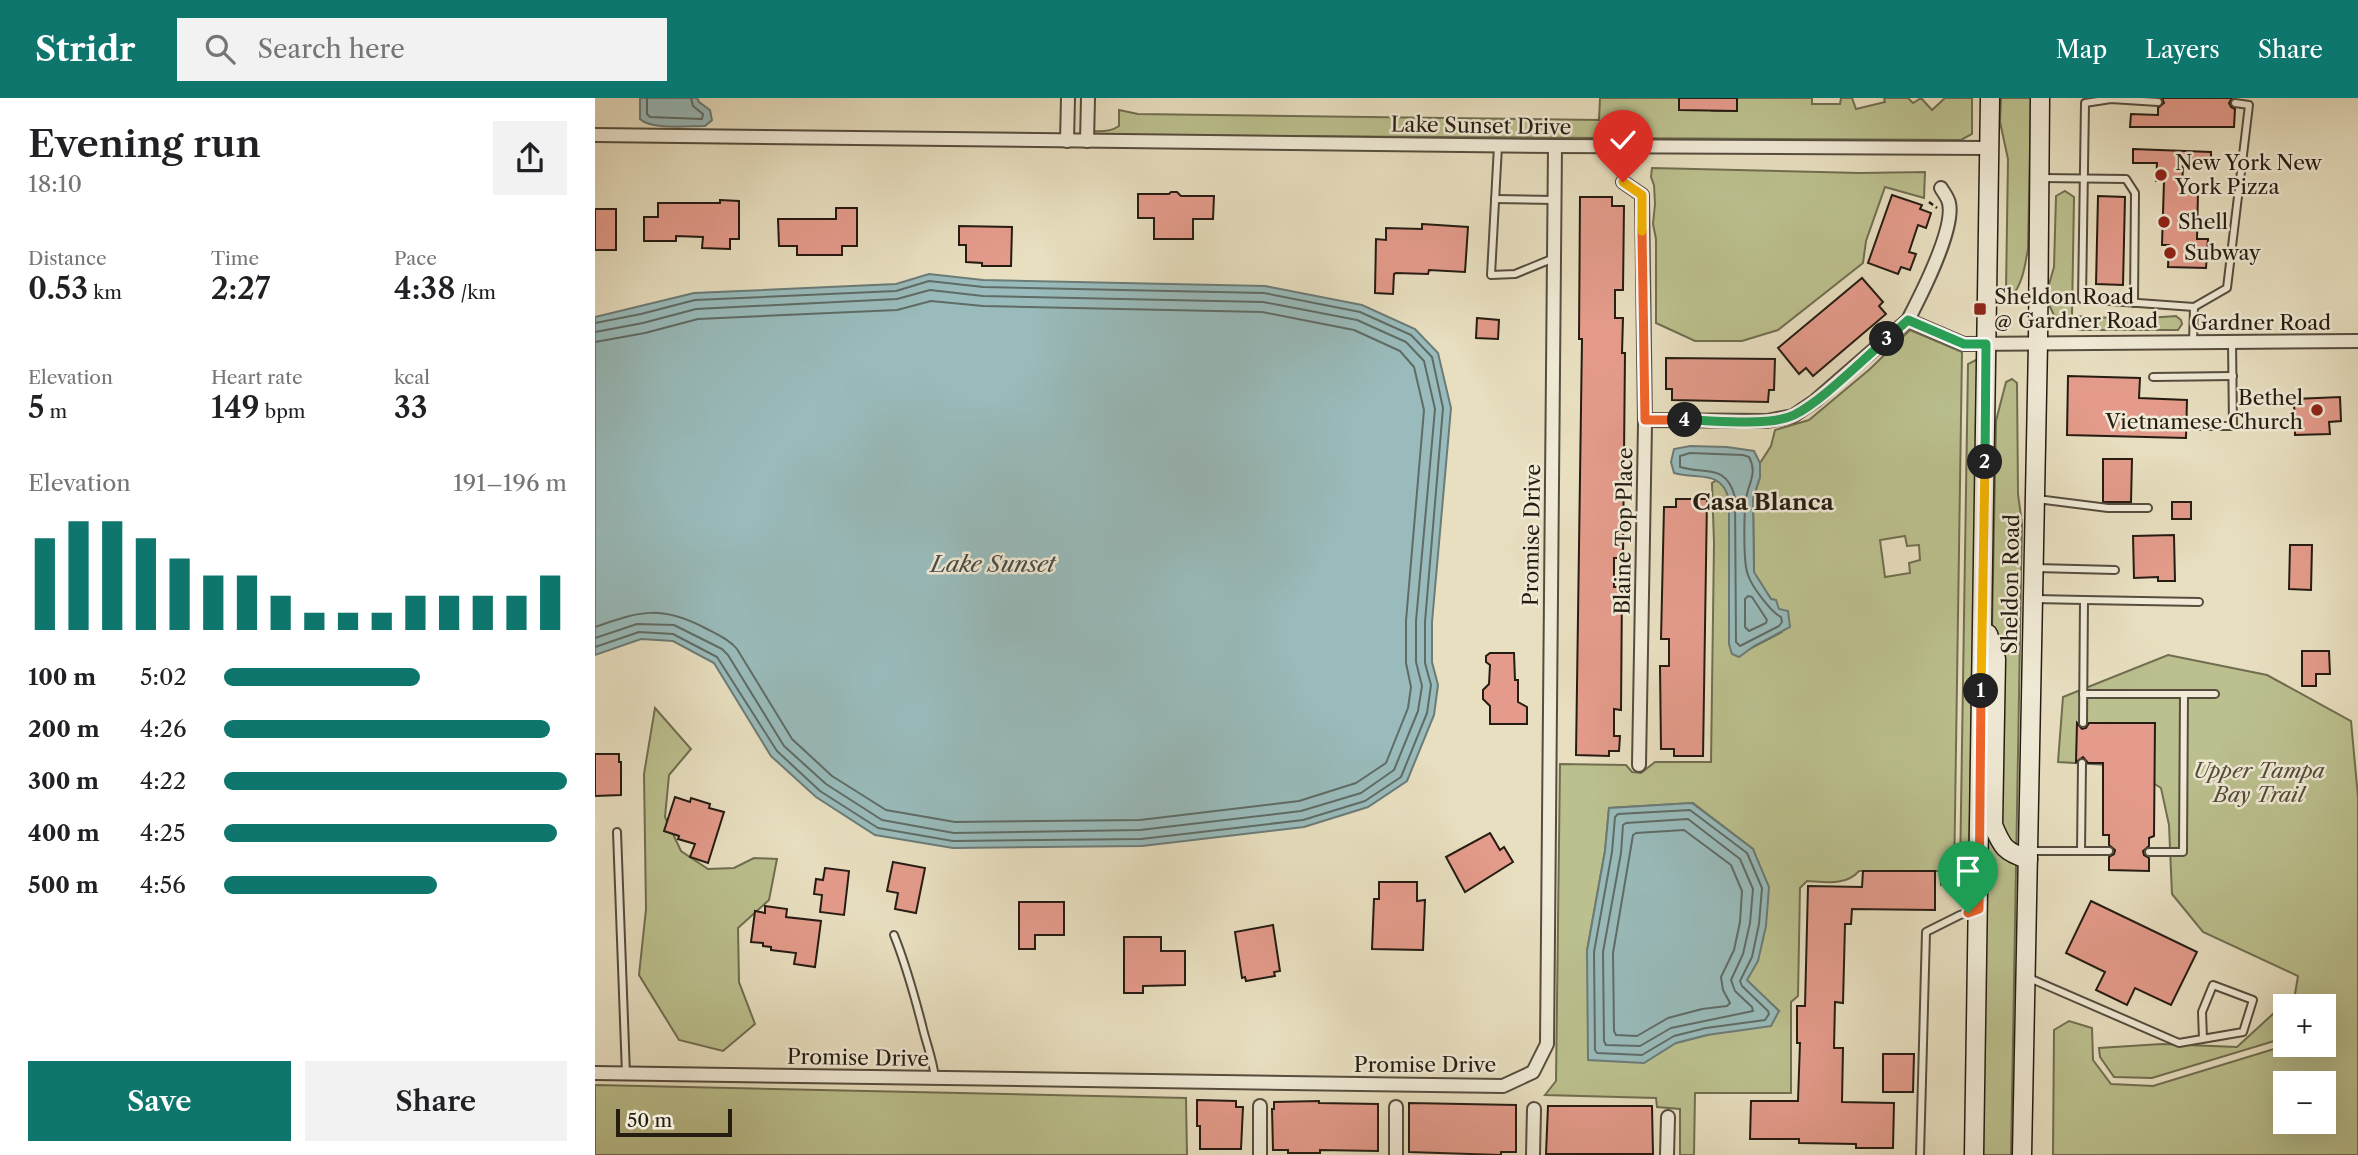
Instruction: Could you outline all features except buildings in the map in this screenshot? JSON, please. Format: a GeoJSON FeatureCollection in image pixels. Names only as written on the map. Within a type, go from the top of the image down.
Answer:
{"type":"FeatureCollection","features":[{"type":"Feature","properties":{"kind":"main road","name":"Sheldon Road"},"geometry":{"type":"LineString","coordinates":[[1974,1155],[1990,98]]}},
{"type":"Feature","properties":{"kind":"main road","name":"Sheldon Road"},"geometry":{"type":"LineString","coordinates":[[2022,1155],[2038,343],[2040,98]]}},
{"type":"Feature","properties":{"kind":"main road"},"geometry":{"type":"LineString","coordinates":[[1983,614],[1996,659],[1993,825],[2002,846],[2012,854],[2028,855]]}},
{"type":"Feature","properties":{"kind":"street"},"geometry":{"type":"LineString","coordinates":[[1067,141],[1068,98]]}},
{"type":"Feature","properties":{"kind":"street"},"geometry":{"type":"LineString","coordinates":[[1087,141],[1088,98]]}},
{"type":"Feature","properties":{"kind":"street","name":"Lake Sunset Drive"},"geometry":{"type":"LineString","coordinates":[[595,135],[1498,146],[1989,148]]}},
{"type":"Feature","properties":{"kind":"street","name":"Promise Drive"},"geometry":{"type":"LineString","coordinates":[[595,1073],[1503,1086],[1533,1072],[1547,1045],[1555,146]]}},
{"type":"Feature","properties":{"kind":"street","name":"Blaine Top Place"},"geometry":{"type":"LineString","coordinates":[[1623,182],[1642,195],[1641,285],[1645,420],[1639,765]]}},
{"type":"Feature","properties":{"kind":"street"},"geometry":{"type":"LineString","coordinates":[[1645,420],[1767,421],[1793,416],[1815,401],[1908,320],[1946,231],[1949,204],[1941,188]]}},
{"type":"Feature","properties":{"kind":"street","name":"Gardner Road"},"geometry":{"type":"LineString","coordinates":[[1908,320],[1964,344],[2358,341]]}},
{"type":"Feature","properties":{"kind":"street"},"geometry":{"type":"LineString","coordinates":[[1260,1155],[1261,1106]]}},
{"type":"Feature","properties":{"kind":"street"},"geometry":{"type":"LineString","coordinates":[[1395,1155],[1396,1107]]}},
{"type":"Feature","properties":{"kind":"street"},"geometry":{"type":"LineString","coordinates":[[1533,1155],[1534,1109]]}},
{"type":"Feature","properties":{"kind":"street"},"geometry":{"type":"LineString","coordinates":[[1667,1155],[1668,1117]]}},
{"type":"Feature","properties":{"kind":"lane"},"geometry":{"type":"LineString","coordinates":[[2158,102],[2111,99],[2085,103],[2082,299],[2194,307],[2227,288],[2249,105],[2235,103]]}},
{"type":"Feature","properties":{"kind":"lane"},"geometry":{"type":"LineString","coordinates":[[1498,146],[1491,275],[1515,274],[1554,258]]}},
{"type":"Feature","properties":{"kind":"lane"},"geometry":{"type":"LineString","coordinates":[[2040,178],[2126,179],[2135,193],[2134,303]]}},
{"type":"Feature","properties":{"kind":"lane"},"geometry":{"type":"LineString","coordinates":[[1495,199],[1555,200]]}},
{"type":"Feature","properties":{"kind":"lane"},"geometry":{"type":"LineString","coordinates":[[2193,342],[2194,307]]}},
{"type":"Feature","properties":{"kind":"lane"},"geometry":{"type":"LineString","coordinates":[[2194,426],[2233,426],[2232,342]]}},
{"type":"Feature","properties":{"kind":"lane"},"geometry":{"type":"LineString","coordinates":[[2153,377],[2233,376]]}},
{"type":"Feature","properties":{"kind":"lane"},"geometry":{"type":"LineString","coordinates":[[2035,499],[2108,508],[2148,508]]}},
{"type":"Feature","properties":{"kind":"lane"},"geometry":{"type":"LineString","coordinates":[[2034,568],[2115,570]]}},
{"type":"Feature","properties":{"kind":"lane"},"geometry":{"type":"LineString","coordinates":[[2033,599],[2199,602]]}},
{"type":"Feature","properties":{"kind":"lane"},"geometry":{"type":"LineString","coordinates":[[2083,723],[2084,600]]}},
{"type":"Feature","properties":{"kind":"lane"},"geometry":{"type":"LineString","coordinates":[[2083,694],[2215,694]]}},
{"type":"Feature","properties":{"kind":"lane"},"geometry":{"type":"LineString","coordinates":[[2149,852],[2183,852],[2184,694]]}},
{"type":"Feature","properties":{"kind":"lane"},"geometry":{"type":"LineString","coordinates":[[2081,851],[2082,763]]}},
{"type":"Feature","properties":{"kind":"lane"},"geometry":{"type":"LineString","coordinates":[[617,832],[626,1074]]}},
{"type":"Feature","properties":{"kind":"lane"},"geometry":{"type":"LineString","coordinates":[[2028,855],[2109,851]]}},
{"type":"Feature","properties":{"kind":"lane"},"geometry":{"type":"LineString","coordinates":[[1920,1155],[1926,932],[1979,909]]}},
{"type":"Feature","properties":{"kind":"lane"},"geometry":{"type":"LineString","coordinates":[[894,935],[913,986],[934,1063],[935,1078]]}},
{"type":"Feature","properties":{"kind":"lane"},"geometry":{"type":"LineString","coordinates":[[2025,976],[2179,1043],[2203,1039],[2243,1031],[2253,1000],[2213,985],[2202,1012],[2203,1039]]}},
{"type":"Feature","properties":{"kind":"path"},"geometry":{"type":"LineString","coordinates":[[1929,202],[1940,210]]}},
{"type":"Feature","properties":{"kind":"green space"},"geometry":{"type":"Polygon","coordinates":[[[1600,98],[1679,98],[1712,104],[1712,111],[1737,111],[1737,98],[1812,98],[1812,104],[1840,104],[1841,98],[1852,98],[1856,109],[1885,102],[1884,98],[1908,98],[1913,103],[1921,98],[1932,110],[1945,98],[1972,98],[1972,134],[1961,140],[1082,135],[1083,130],[1106,131],[1119,126],[1119,110],[1138,114],[1599,120],[1600,98]]]}},
{"type":"Feature","properties":{"kind":"green space"},"geometry":{"type":"Polygon","coordinates":[[[2001,98],[2031,98],[2028,249],[2021,280],[2012,296],[2008,295],[2006,290],[2008,159],[2000,122],[2001,98]]]}},
{"type":"Feature","properties":{"kind":"green space"},"geometry":{"type":"Polygon","coordinates":[[[1652,168],[1925,172],[1924,198],[1885,187],[1866,241],[1863,263],[1778,330],[1742,341],[1695,341],[1656,323],[1656,239],[1653,224],[1655,204],[1652,168]]]}},
{"type":"Feature","properties":{"kind":"green space"},"geometry":{"type":"Polygon","coordinates":[[[2065,191],[2074,197],[2072,316],[2133,319],[2176,316],[2182,324],[2178,330],[2079,330],[2054,315],[2048,303],[2048,288],[2054,267],[2056,196],[2065,191]]]}},
{"type":"Feature","properties":{"kind":"green space"},"geometry":{"type":"Polygon","coordinates":[[[1910,330],[1962,352],[1954,880],[1941,885],[1940,871],[1859,871],[1842,881],[1807,881],[1800,888],[1798,996],[1791,1002],[1791,1093],[1695,1093],[1694,1155],[1680,1155],[1680,1109],[1657,1107],[1656,1098],[1545,1095],[1556,1081],[1560,764],[1626,765],[1632,772],[1641,773],[1655,762],[1711,762],[1714,543],[1712,483],[1717,480],[1725,487],[1729,499],[1730,581],[1742,653],[1782,632],[1776,600],[1771,599],[1754,573],[1753,499],[1760,477],[1760,463],[1771,446],[1775,430],[1809,420],[1870,369],[1910,330]],[[1905,536],[1880,540],[1885,577],[1910,573],[1909,563],[1920,560],[1919,545],[1907,546],[1905,536]],[[1693,803],[1609,808],[1605,851],[1587,951],[1676,1043],[1779,1011],[1746,980],[1755,963],[1763,931],[1762,900],[1753,849],[1693,803]]]}},
{"type":"Feature","properties":{"kind":"green space"},"geometry":{"type":"Polygon","coordinates":[[[1978,359],[1969,866],[1960,873],[1968,364],[1978,359]]]}},
{"type":"Feature","properties":{"kind":"green space"},"geometry":{"type":"Polygon","coordinates":[[[2012,379],[2017,383],[2018,494],[2022,524],[2011,1155],[1982,1155],[1996,421],[2006,382],[2012,379]]]}},
{"type":"Feature","properties":{"kind":"green space","name":"Upper Tampa Bay Trail"},"geometry":{"type":"Polygon","coordinates":[[[2168,655],[2267,675],[2351,721],[2358,797],[2358,1155],[2053,1155],[2054,1030],[2069,1021],[2092,1028],[2093,1060],[2111,1084],[2153,1086],[2273,1049],[2273,1057],[2336,1057],[2336,994],[2295,994],[2298,976],[2203,932],[2172,894],[2169,825],[2161,788],[2126,766],[2058,762],[2063,697],[2168,655]]]}},
{"type":"Feature","properties":{"kind":"green space"},"geometry":{"type":"Polygon","coordinates":[[[655,708],[691,749],[669,775],[665,817],[681,851],[708,869],[734,868],[754,858],[777,859],[769,900],[738,928],[739,982],[755,1024],[723,1051],[679,1040],[639,975],[646,909],[644,774],[655,708]]]}},
{"type":"Feature","properties":{"kind":"green space"},"geometry":{"type":"Polygon","coordinates":[[[2273,1014],[2273,1041],[2152,1078],[2114,1077],[2100,1057],[2099,1048],[2162,1044],[2237,1047],[2273,1014]]]}},
{"type":"Feature","properties":{"kind":"green space"},"geometry":{"type":"Polygon","coordinates":[[[595,1085],[1186,1098],[1187,1155],[595,1155],[595,1085]]]}},
{"type":"Feature","properties":{"kind":"water"},"geometry":{"type":"Polygon","coordinates":[[[640,98],[697,98],[710,110],[712,120],[705,126],[653,125],[640,119],[640,98]]]}},
{"type":"Feature","properties":{"kind":"water","name":"Lake Sunset"},"geometry":{"type":"Polygon","coordinates":[[[929,274],[983,280],[1265,286],[1362,305],[1415,329],[1438,353],[1451,408],[1432,622],[1432,662],[1438,685],[1434,715],[1407,781],[1368,807],[1304,827],[1142,846],[953,848],[875,835],[816,797],[771,756],[714,663],[673,641],[641,639],[595,655],[595,317],[694,293],[896,284],[929,274]]]}},
{"type":"Feature","properties":{"kind":"water"},"geometry":{"type":"Polygon","coordinates":[[[1690,446],[1754,451],[1760,463],[1760,477],[1753,499],[1754,572],[1771,599],[1776,600],[1779,609],[1788,611],[1790,627],[1739,657],[1732,654],[1729,644],[1729,499],[1720,483],[1714,479],[1674,473],[1671,462],[1674,449],[1690,446]]]}},
{"type":"Feature","properties":{"kind":"water"},"geometry":{"type":"Polygon","coordinates":[[[1692,803],[1753,849],[1769,887],[1766,926],[1758,961],[1747,980],[1779,1011],[1771,1026],[1707,1035],[1676,1043],[1644,1063],[1588,1060],[1587,951],[1605,851],[1609,808],[1692,803]]]}},
{"type":"Feature","properties":{"kind":"place","name":"New York New York Pizza"},"geometry":{"type":"Point","coordinates":[2161,175]}},
{"type":"Feature","properties":{"kind":"place","name":"Shell"},"geometry":{"type":"Point","coordinates":[2164,222]}},
{"type":"Feature","properties":{"kind":"place","name":"Subway"},"geometry":{"type":"Point","coordinates":[2170,253]}},
{"type":"Feature","properties":{"kind":"place","name":"Sheldon Road @ Gardner Road"},"geometry":{"type":"Point","coordinates":[1980,309]}},
{"type":"Feature","properties":{"kind":"place","name":"Bethel Vietnamese Church"},"geometry":{"type":"Point","coordinates":[2317,410]}},
{"type":"Feature","properties":{"kind":"district","name":"Casa Blanca"},"geometry":{"type":"Point","coordinates":[1763,502]}},
{"type":"Feature","properties":{"kind":"route"},"geometry":{"type":"LineString","coordinates":[[1623,182],[1642,195],[1641,285],[1645,420],[1767,421],[1793,416],[1815,401],[1908,320],[1964,344],[1986,344],[1979,909],[1968,913]]}}]}
